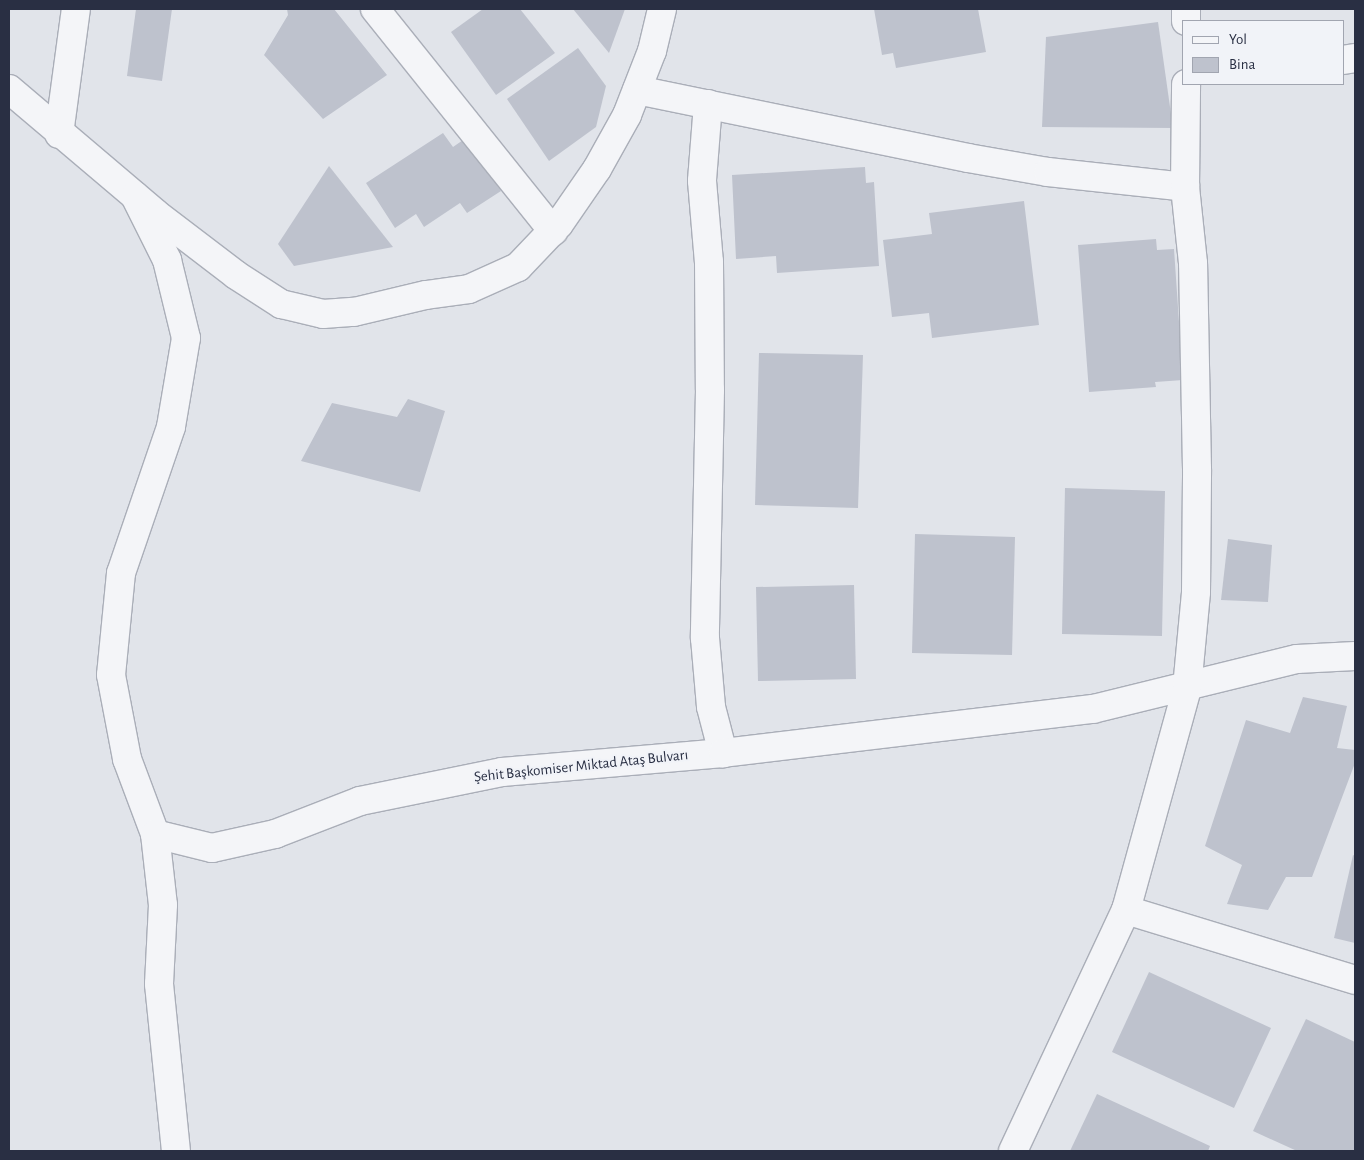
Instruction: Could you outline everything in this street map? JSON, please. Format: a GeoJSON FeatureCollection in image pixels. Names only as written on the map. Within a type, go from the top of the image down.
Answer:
{"type":"FeatureCollection","features":[{"type":"Feature","properties":{"kind":"street"},"geometry":{"type":"LineString","coordinates":[[59,134],[76,9]]}},
{"type":"Feature","properties":{"kind":"street"},"geometry":{"type":"LineString","coordinates":[[375,9],[553,231]]}},
{"type":"Feature","properties":{"kind":"street"},"geometry":{"type":"LineString","coordinates":[[9,88],[59,134],[236,275],[281,304],[323,314],[354,312],[426,295],[469,289],[518,267],[553,231],[597,169],[627,116],[652,51],[662,9]]}},
{"type":"Feature","properties":{"kind":"street"},"geometry":{"type":"LineString","coordinates":[[1013,1151],[1126,910],[1187,688],[1196,592],[1198,469],[1193,263],[1185,187],[1186,85]]}},
{"type":"Feature","properties":{"kind":"street"},"geometry":{"type":"LineString","coordinates":[[637,90],[814,128],[1039,171],[1185,187]]}},
{"type":"Feature","properties":{"kind":"street"},"geometry":{"type":"LineString","coordinates":[[708,104],[702,181],[709,262],[710,380],[705,638],[711,707],[723,752]]}},
{"type":"Feature","properties":{"kind":"street"},"geometry":{"type":"LineString","coordinates":[[135,196],[167,260],[186,338],[171,427],[120,573],[111,675],[127,759],[155,834],[163,904],[159,984],[176,1151]]}},
{"type":"Feature","properties":{"kind":"street","name":"Şehit Başkomiser Miktad Ataş Bulvarı"},"geometry":{"type":"LineString","coordinates":[[155,834],[212,848],[275,834],[360,801],[427,785],[502,772],[723,752],[1094,709],[1187,688],[1297,659],[1355,656]]}},
{"type":"Feature","properties":{"kind":"street"},"geometry":{"type":"LineString","coordinates":[[1126,910],[1355,980]]}},
{"type":"Feature","properties":{"kind":"building"},"geometry":{"type":"Polygon","coordinates":[[[136,9],[172,9],[162,81],[127,76],[136,9]]]}},
{"type":"Feature","properties":{"kind":"building"},"geometry":{"type":"Polygon","coordinates":[[[287,9],[334,9],[387,75],[323,119],[264,55],[288,15],[287,9]]]}},
{"type":"Feature","properties":{"kind":"building"},"geometry":{"type":"Polygon","coordinates":[[[483,9],[520,9],[555,53],[496,95],[451,32],[483,9]]]}},
{"type":"Feature","properties":{"kind":"building"},"geometry":{"type":"Polygon","coordinates":[[[573,9],[625,9],[609,53],[573,9]]]}},
{"type":"Feature","properties":{"kind":"building"},"geometry":{"type":"Polygon","coordinates":[[[874,9],[978,9],[986,52],[896,68],[893,53],[882,55],[874,9]]]}},
{"type":"Feature","properties":{"kind":"building"},"geometry":{"type":"Polygon","coordinates":[[[1158,22],[1173,128],[1042,127],[1046,37],[1158,22]]]}},
{"type":"Feature","properties":{"kind":"building"},"geometry":{"type":"Polygon","coordinates":[[[578,48],[606,86],[596,127],[549,161],[507,99],[578,48]]]}},
{"type":"Feature","properties":{"kind":"building"},"geometry":{"type":"Polygon","coordinates":[[[443,133],[453,147],[466,138],[501,191],[467,213],[460,203],[424,227],[416,214],[395,228],[366,183],[443,133]]]}},
{"type":"Feature","properties":{"kind":"building"},"geometry":{"type":"Polygon","coordinates":[[[329,166],[393,247],[294,266],[278,244],[329,166]]]}},
{"type":"Feature","properties":{"kind":"building"},"geometry":{"type":"Polygon","coordinates":[[[865,167],[866,183],[874,182],[879,266],[777,273],[776,256],[736,259],[732,175],[865,167]]]}},
{"type":"Feature","properties":{"kind":"building"},"geometry":{"type":"Polygon","coordinates":[[[1024,201],[1039,325],[932,338],[929,313],[892,317],[883,240],[932,234],[929,213],[1024,201]]]}},
{"type":"Feature","properties":{"kind":"building"},"geometry":{"type":"Polygon","coordinates":[[[1156,239],[1157,250],[1174,249],[1183,380],[1155,382],[1156,387],[1089,392],[1078,245],[1156,239]]]}},
{"type":"Feature","properties":{"kind":"building"},"geometry":{"type":"Polygon","coordinates":[[[759,353],[863,355],[858,508],[755,505],[759,353]]]}},
{"type":"Feature","properties":{"kind":"building"},"geometry":{"type":"Polygon","coordinates":[[[408,399],[445,411],[420,492],[301,461],[332,403],[397,417],[408,399]]]}},
{"type":"Feature","properties":{"kind":"building"},"geometry":{"type":"Polygon","coordinates":[[[1065,488],[1165,491],[1162,636],[1062,634],[1065,488]]]}},
{"type":"Feature","properties":{"kind":"building"},"geometry":{"type":"Polygon","coordinates":[[[915,534],[1015,537],[1012,655],[912,653],[915,534]]]}},
{"type":"Feature","properties":{"kind":"building"},"geometry":{"type":"Polygon","coordinates":[[[1228,539],[1272,545],[1268,602],[1221,600],[1228,539]]]}},
{"type":"Feature","properties":{"kind":"building"},"geometry":{"type":"Polygon","coordinates":[[[854,585],[856,679],[758,681],[756,587],[854,585]]]}},
{"type":"Feature","properties":{"kind":"building"},"geometry":{"type":"Polygon","coordinates":[[[1303,697],[1347,706],[1337,748],[1355,750],[1355,763],[1312,877],[1286,877],[1268,910],[1227,904],[1242,865],[1205,846],[1246,720],[1290,733],[1303,697]]]}},
{"type":"Feature","properties":{"kind":"building"},"geometry":{"type":"Polygon","coordinates":[[[1353,855],[1355,856],[1355,943],[1334,938],[1353,855]]]}},
{"type":"Feature","properties":{"kind":"building"},"geometry":{"type":"Polygon","coordinates":[[[1149,972],[1271,1028],[1234,1108],[1112,1052],[1149,972]]]}},
{"type":"Feature","properties":{"kind":"building"},"geometry":{"type":"Polygon","coordinates":[[[1306,1019],[1355,1042],[1355,1151],[1297,1151],[1253,1131],[1306,1019]]]}},
{"type":"Feature","properties":{"kind":"building"},"geometry":{"type":"Polygon","coordinates":[[[1097,1094],[1210,1146],[1208,1151],[1070,1151],[1097,1094]]]}}]}
